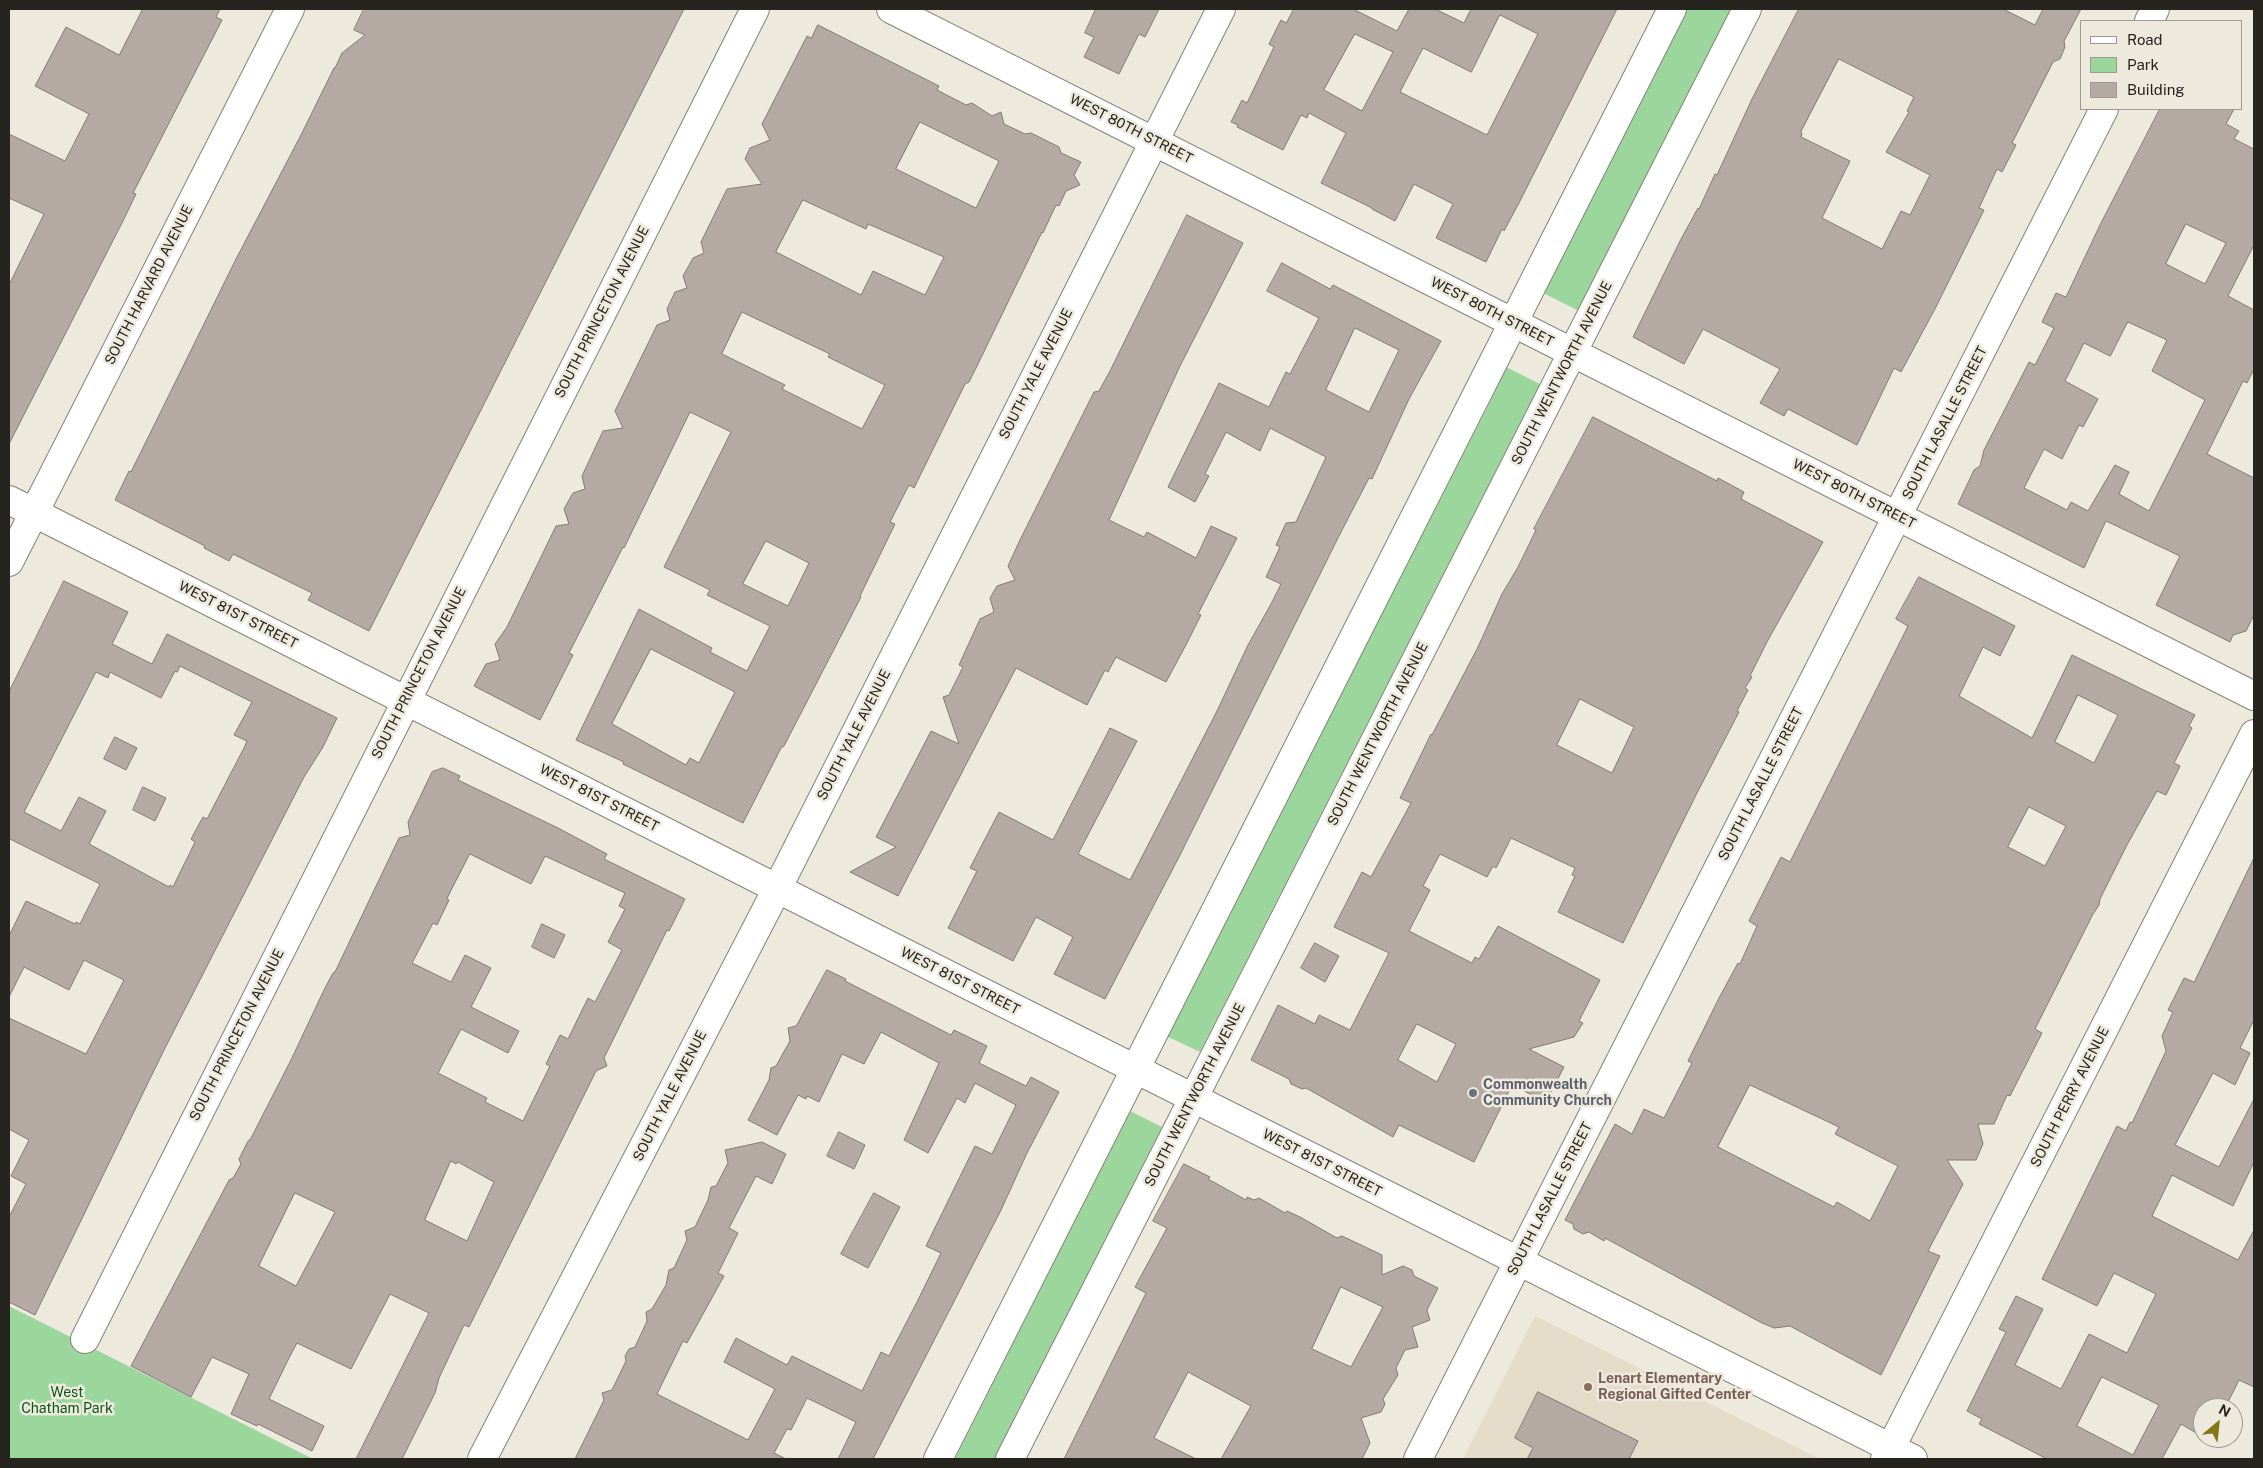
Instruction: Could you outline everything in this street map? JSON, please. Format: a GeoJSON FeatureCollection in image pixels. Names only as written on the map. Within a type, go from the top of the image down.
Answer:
{"type":"FeatureCollection","features":[{"type":"Feature","properties":{"kind":"street","name":"SOUTH HARVARD AVENUE"},"geometry":{"type":"LineString","coordinates":[[9,562],[290,9]]}},
{"type":"Feature","properties":{"kind":"street","name":"SOUTH PRINCETON AVENUE"},"geometry":{"type":"LineString","coordinates":[[85,1339],[405,700],[755,9]]}},
{"type":"Feature","properties":{"kind":"street","name":"WEST 80TH STREET"},"geometry":{"type":"LineString","coordinates":[[891,9],[2254,696]]}},
{"type":"Feature","properties":{"kind":"street","name":"SOUTH YALE AVENUE"},"geometry":{"type":"LineString","coordinates":[[482,1459],[777,889],[1221,9]]}},
{"type":"Feature","properties":{"kind":"street"},"geometry":{"type":"LineString","coordinates":[[938,1459],[1672,9]]}},
{"type":"Feature","properties":{"kind":"street","name":"SOUTH WENTWORTH AVENUE"},"geometry":{"type":"LineString","coordinates":[[1010,1459],[1747,9]]}},
{"type":"Feature","properties":{"kind":"street"},"geometry":{"type":"LineString","coordinates":[[2149,20],[2155,9]]}},
{"type":"Feature","properties":{"kind":"street","name":"SOUTH LASALLE STREET"},"geometry":{"type":"LineString","coordinates":[[1418,1459],[2103,110]]}},
{"type":"Feature","properties":{"kind":"street","name":"WEST 81ST STREET"},"geometry":{"type":"LineString","coordinates":[[9,500],[777,889],[1518,1261],[1897,1456]]}},
{"type":"Feature","properties":{"kind":"street","name":"SOUTH PERRY AVENUE"},"geometry":{"type":"LineString","coordinates":[[1897,1456],[2254,734]]}},
{"type":"Feature","properties":{"kind":"shaded area","name":"Lenart Elementary Regional Gifted Center"},"geometry":{"type":"Polygon","coordinates":[[[1535,1316],[1820,1459],[1463,1459],[1535,1316]]]}},
{"type":"Feature","properties":{"kind":"green space"},"geometry":{"type":"Polygon","coordinates":[[[1687,9],[1731,9],[1579,311],[1543,293],[1687,9]]]}},
{"type":"Feature","properties":{"kind":"green space"},"geometry":{"type":"Polygon","coordinates":[[[1506,367],[1540,384],[1200,1052],[1166,1036],[1490,402],[1506,367]]]}},
{"type":"Feature","properties":{"kind":"green space"},"geometry":{"type":"Polygon","coordinates":[[[1130,1111],[1162,1127],[995,1459],[955,1459],[1130,1111]]]}},
{"type":"Feature","properties":{"kind":"green space","name":"West Chatham Park"},"geometry":{"type":"Polygon","coordinates":[[[9,1306],[313,1459],[9,1459],[9,1306]]]}},
{"type":"Feature","properties":{"kind":"building"},"geometry":{"type":"Polygon","coordinates":[[[143,9],[220,9],[216,17],[222,20],[133,193],[136,194],[123,221],[9,444],[9,285],[44,214],[9,198],[9,134],[65,161],[89,114],[35,86],[66,27],[119,55],[143,9]]]}},
{"type":"Feature","properties":{"kind":"building"},"geometry":{"type":"Polygon","coordinates":[[[364,9],[684,9],[369,631],[308,600],[312,593],[233,554],[229,561],[204,548],[205,546],[115,500],[129,471],[131,472],[236,259],[342,53],[365,35],[354,30],[364,9]]]}},
{"type":"Feature","properties":{"kind":"building"},"geometry":{"type":"Polygon","coordinates":[[[1096,9],[1159,9],[1145,37],[1139,34],[1119,74],[1084,57],[1094,37],[1085,33],[1096,9]]]}},
{"type":"Feature","properties":{"kind":"building"},"geometry":{"type":"Polygon","coordinates":[[[1294,9],[1353,9],[1397,31],[1409,9],[1435,9],[1464,23],[1471,9],[1617,9],[1520,201],[1504,231],[1502,229],[1486,262],[1436,238],[1453,204],[1414,184],[1395,221],[1321,183],[1346,133],[1309,113],[1307,118],[1301,115],[1283,150],[1237,127],[1238,125],[1231,122],[1242,100],[1247,103],[1274,47],[1269,44],[1281,20],[1286,23],[1294,9]],[[1500,15],[1471,72],[1423,48],[1400,92],[1487,135],[1538,34],[1500,15]],[[1355,34],[1324,90],[1362,111],[1393,52],[1355,34]]]}},
{"type":"Feature","properties":{"kind":"building"},"geometry":{"type":"Polygon","coordinates":[[[1799,9],[2003,9],[2035,25],[2043,9],[2081,9],[2064,41],[2065,47],[2060,59],[2053,62],[2012,143],[2016,145],[2002,172],[1997,169],[1979,208],[1984,210],[1936,307],[1901,372],[1894,368],[1857,445],[1788,409],[1784,416],[1760,403],[1780,369],[1703,329],[1684,364],[1633,337],[1680,241],[1699,209],[1715,174],[1717,175],[1752,99],[1799,9]],[[1839,59],[1801,132],[1801,137],[1850,161],[1822,218],[1882,249],[1901,211],[1910,215],[1930,175],[1886,152],[1909,112],[1907,111],[1914,97],[1839,59]]]}},
{"type":"Feature","properties":{"kind":"building"},"geometry":{"type":"Polygon","coordinates":[[[818,25],[939,86],[937,90],[966,105],[972,103],[992,116],[1001,112],[1004,124],[1025,134],[1031,133],[1059,147],[1061,153],[1081,162],[1074,175],[1080,185],[1066,191],[1059,206],[1056,205],[969,382],[965,384],[914,488],[909,485],[890,522],[895,524],[861,597],[743,823],[623,764],[624,762],[576,740],[639,609],[712,648],[710,652],[747,671],[770,626],[707,595],[710,590],[664,567],[731,432],[690,412],[624,548],[569,653],[573,655],[540,720],[474,686],[486,664],[500,660],[495,644],[507,627],[556,526],[569,524],[564,509],[573,493],[585,489],[582,476],[603,431],[623,428],[615,411],[657,325],[670,320],[667,309],[675,292],[687,288],[683,276],[693,258],[704,253],[701,242],[727,189],[762,184],[745,159],[750,148],[770,140],[762,124],[807,36],[811,38],[818,25]],[[920,122],[896,169],[976,208],[999,161],[920,122]],[[803,200],[776,252],[861,295],[873,271],[925,295],[944,257],[868,224],[866,229],[803,200]],[[742,312],[722,354],[785,385],[782,389],[862,429],[885,385],[828,357],[830,354],[742,312]],[[766,541],[743,584],[788,606],[809,563],[766,541]],[[651,649],[612,724],[686,765],[690,758],[699,763],[735,692],[651,649]]]}},
{"type":"Feature","properties":{"kind":"building"},"geometry":{"type":"Polygon","coordinates":[[[2159,110],[2233,110],[2226,124],[2239,131],[2234,139],[2254,149],[2254,245],[2228,296],[2254,310],[2254,369],[2247,383],[2243,381],[2207,454],[2254,478],[2254,615],[2246,631],[2233,635],[2230,642],[2156,605],[2180,556],[2106,521],[2084,568],[1958,504],[1974,470],[1980,466],[1984,450],[2029,362],[2035,365],[2054,328],[2042,322],[2056,293],[2066,297],[2100,225],[2159,110]],[[2186,224],[2166,264],[2205,284],[2226,243],[2186,224]],[[2128,322],[2110,356],[2084,343],[2065,381],[2098,399],[2083,427],[2079,425],[2062,459],[2044,449],[2024,488],[2067,510],[2071,502],[2088,511],[2115,465],[2129,472],[2119,494],[2149,511],[2205,400],[2152,371],[2167,340],[2128,322]]]}},
{"type":"Feature","properties":{"kind":"building"},"geometry":{"type":"Polygon","coordinates":[[[1187,215],[1243,243],[1180,366],[1109,520],[1144,537],[1147,532],[1196,558],[1211,526],[1237,538],[1198,614],[1201,615],[1166,682],[1116,657],[1108,672],[1105,670],[1087,705],[1016,668],[898,896],[850,872],[896,847],[876,837],[931,731],[959,744],[943,697],[949,695],[963,667],[959,665],[980,619],[994,612],[990,598],[997,586],[1015,580],[1008,566],[1019,542],[1094,392],[1099,391],[1110,371],[1187,215]]]}},
{"type":"Feature","properties":{"kind":"building"},"geometry":{"type":"Polygon","coordinates":[[[1282,263],[1330,289],[1333,285],[1441,341],[1409,399],[1372,479],[1369,478],[1340,534],[1179,857],[1105,999],[1054,974],[1073,937],[1036,917],[1013,961],[948,928],[977,871],[970,868],[999,812],[1053,840],[1110,728],[1137,741],[1078,854],[1130,880],[1217,711],[1248,645],[1271,604],[1281,584],[1266,577],[1280,547],[1276,545],[1286,523],[1296,522],[1326,457],[1270,428],[1260,451],[1226,432],[1205,474],[1209,476],[1195,502],[1168,487],[1219,383],[1269,407],[1286,372],[1290,374],[1319,318],[1267,291],[1282,263]],[[1355,328],[1326,390],[1369,412],[1399,350],[1355,328]]]}},
{"type":"Feature","properties":{"kind":"building"},"geometry":{"type":"Polygon","coordinates":[[[1593,417],[1717,481],[1718,478],[1744,492],[1741,499],[1823,542],[1750,676],[1752,677],[1745,688],[1748,690],[1737,711],[1739,712],[1623,943],[1558,912],[1575,876],[1572,875],[1575,868],[1511,838],[1496,868],[1493,866],[1487,877],[1440,854],[1423,886],[1430,890],[1409,931],[1472,963],[1475,957],[1479,959],[1498,926],[1600,980],[1579,1021],[1583,1023],[1574,1037],[1529,1049],[1564,1067],[1546,1102],[1512,1085],[1474,1162],[1399,1125],[1393,1137],[1306,1088],[1302,1089],[1291,1084],[1289,1079],[1251,1060],[1278,1005],[1315,1024],[1319,1015],[1350,1030],[1389,953],[1334,927],[1362,872],[1371,877],[1411,803],[1400,798],[1431,734],[1478,647],[1502,594],[1518,567],[1536,530],[1534,529],[1593,417]],[[1580,699],[1557,745],[1612,773],[1634,727],[1580,699]],[[1417,1024],[1398,1060],[1437,1082],[1456,1044],[1417,1024]]]}},
{"type":"Feature","properties":{"kind":"building"},"geometry":{"type":"Polygon","coordinates":[[[1919,577],[2015,626],[2000,656],[1983,647],[1959,696],[2032,738],[2072,655],[2195,715],[2189,726],[2192,728],[2174,763],[2180,766],[2166,795],[2157,791],[2127,845],[2100,899],[2099,905],[2035,1029],[2042,1033],[2010,1096],[2007,1095],[1994,1124],[1978,1124],[1983,1144],[1976,1160],[1947,1160],[1963,1184],[1928,1251],[1940,1256],[1881,1375],[1790,1326],[1774,1328],[1760,1322],[1605,1238],[1604,1241],[1589,1232],[1583,1234],[1574,1229],[1573,1224],[1565,1220],[1615,1124],[1632,1134],[1644,1109],[1664,1118],[1692,1063],[1688,1061],[1719,998],[1738,963],[1740,964],[1757,926],[1749,921],[1781,857],[1790,862],[1908,626],[1896,619],[1919,577]],[[2078,695],[2055,742],[2094,763],[2118,715],[2078,695]],[[2029,807],[2008,847],[2045,866],[2066,826],[2029,807]],[[1750,1085],[1718,1147],[1834,1207],[1837,1202],[1870,1221],[1898,1166],[1835,1134],[1839,1127],[1750,1085]]]}},
{"type":"Feature","properties":{"kind":"building"},"geometry":{"type":"Polygon","coordinates":[[[64,581],[128,612],[112,644],[152,664],[167,634],[337,718],[323,747],[304,777],[164,1050],[35,1315],[9,1302],[9,1217],[26,1184],[11,1176],[29,1140],[9,1129],[9,1018],[86,1054],[124,980],[84,960],[69,990],[24,967],[9,997],[9,936],[26,901],[75,924],[76,922],[80,924],[100,884],[10,839],[9,842],[9,692],[64,581]],[[180,666],[177,672],[175,671],[161,698],[110,672],[108,678],[96,672],[24,812],[61,831],[79,797],[106,811],[89,844],[169,887],[170,885],[173,887],[195,842],[191,839],[203,817],[207,819],[245,746],[247,741],[234,735],[252,702],[180,666]]]}},
{"type":"Feature","properties":{"kind":"building"},"geometry":{"type":"Polygon","coordinates":[[[115,737],[137,748],[126,770],[104,759],[115,737]]]}},
{"type":"Feature","properties":{"kind":"building"},"geometry":{"type":"Polygon","coordinates":[[[443,768],[460,776],[458,780],[558,828],[607,854],[604,859],[685,899],[669,931],[667,930],[604,1058],[607,1066],[596,1071],[469,1327],[464,1325],[439,1378],[435,1393],[402,1459],[356,1459],[429,1313],[390,1294],[351,1369],[297,1343],[289,1358],[269,1399],[324,1426],[312,1451],[258,1424],[257,1426],[231,1414],[249,1374],[212,1357],[191,1397],[131,1366],[229,1180],[233,1178],[241,1164],[239,1159],[291,1060],[324,990],[335,972],[399,838],[410,835],[408,822],[432,772],[443,768]],[[470,854],[447,899],[449,900],[437,925],[433,923],[412,963],[451,982],[465,955],[491,968],[471,1007],[519,1031],[508,1053],[461,1029],[438,1073],[487,1098],[485,1102],[523,1121],[550,1066],[546,1064],[560,1035],[568,1039],[588,998],[595,1002],[622,950],[608,942],[625,909],[619,906],[625,893],[545,856],[531,884],[470,854]],[[451,1161],[425,1220],[467,1241],[494,1182],[458,1162],[456,1164],[451,1161]],[[295,1193],[259,1266],[296,1286],[335,1212],[295,1193]]]}},
{"type":"Feature","properties":{"kind":"building"},"geometry":{"type":"Polygon","coordinates":[[[143,787],[166,798],[155,821],[133,810],[143,787]]]}},
{"type":"Feature","properties":{"kind":"building"},"geometry":{"type":"Polygon","coordinates":[[[2254,858],[2254,1020],[2240,1048],[2250,1053],[2235,1085],[2213,1073],[2175,1145],[2219,1167],[2254,1099],[2254,1162],[2233,1206],[2172,1175],[2152,1216],[2238,1260],[2254,1230],[2254,1387],[2239,1380],[2230,1398],[2193,1398],[2193,1431],[2181,1424],[2162,1459],[2047,1459],[1979,1424],[1982,1419],[1967,1411],[2006,1332],[1999,1329],[2016,1296],[2043,1309],[2015,1365],[2061,1389],[2089,1334],[2127,1353],[2156,1294],[2114,1273],[2097,1306],[2042,1279],[2117,1126],[2126,1131],[2130,1122],[2132,1123],[2166,1051],[2162,1036],[2173,1012],[2168,1010],[2184,978],[2194,982],[2254,858]],[[2102,1377],[2077,1426],[2133,1455],[2159,1405],[2102,1377]]]}},
{"type":"Feature","properties":{"kind":"building"},"geometry":{"type":"Polygon","coordinates":[[[542,924],[565,935],[554,958],[532,947],[542,924]]]}},
{"type":"Feature","properties":{"kind":"building"},"geometry":{"type":"Polygon","coordinates":[[[1315,943],[1339,956],[1325,982],[1301,968],[1315,943]]]}},
{"type":"Feature","properties":{"kind":"building"},"geometry":{"type":"Polygon","coordinates":[[[827,970],[951,1035],[954,1030],[987,1046],[979,1063],[1026,1086],[1031,1077],[1059,1092],[1027,1153],[1001,1210],[873,1459],[838,1459],[856,1422],[807,1398],[791,1430],[787,1429],[774,1453],[786,1459],[575,1459],[604,1400],[602,1393],[612,1390],[626,1361],[625,1356],[629,1349],[635,1347],[647,1321],[646,1312],[652,1309],[666,1285],[669,1270],[674,1268],[687,1240],[685,1231],[695,1227],[708,1200],[711,1187],[716,1186],[728,1163],[725,1150],[762,1142],[786,1154],[772,1184],[756,1176],[729,1228],[738,1233],[718,1273],[724,1276],[687,1343],[683,1341],[657,1394],[748,1440],[775,1389],[724,1362],[736,1338],[787,1365],[792,1356],[862,1391],[881,1352],[889,1356],[918,1300],[941,1253],[926,1246],[975,1146],[992,1154],[1016,1105],[975,1083],[965,1103],[957,1098],[928,1153],[904,1140],[939,1063],[881,1032],[864,1064],[842,1054],[819,1102],[807,1096],[806,1099],[798,1095],[777,1135],[748,1120],[769,1080],[771,1068],[776,1066],[790,1041],[788,1028],[796,1026],[827,970]]]}},
{"type":"Feature","properties":{"kind":"building"},"geometry":{"type":"Polygon","coordinates":[[[839,1132],[865,1145],[854,1169],[827,1156],[839,1132]]]}},
{"type":"Feature","properties":{"kind":"building"},"geometry":{"type":"Polygon","coordinates":[[[1184,1164],[1210,1177],[1208,1179],[1246,1200],[1247,1197],[1254,1200],[1259,1198],[1285,1213],[1287,1211],[1300,1217],[1337,1238],[1342,1236],[1382,1255],[1382,1275],[1403,1266],[1412,1270],[1414,1276],[1438,1288],[1427,1310],[1430,1320],[1412,1327],[1418,1347],[1405,1350],[1396,1368],[1398,1375],[1383,1399],[1385,1404],[1381,1412],[1361,1418],[1370,1443],[1362,1459],[1221,1459],[1251,1406],[1188,1372],[1154,1438],[1196,1459],[1064,1459],[1146,1293],[1135,1287],[1167,1228],[1153,1221],[1184,1164]],[[1341,1287],[1312,1349],[1351,1367],[1383,1307],[1341,1287]]]}},
{"type":"Feature","properties":{"kind":"building"},"geometry":{"type":"Polygon","coordinates":[[[874,1193],[900,1207],[868,1268],[841,1254],[874,1193]]]}},
{"type":"Feature","properties":{"kind":"building"},"geometry":{"type":"Polygon","coordinates":[[[1538,1392],[1638,1441],[1629,1459],[1527,1459],[1533,1448],[1515,1438],[1538,1392]]]}},
{"type":"Feature","properties":{"kind":"place","name":"Commonwealth Community Church"},"geometry":{"type":"Point","coordinates":[1473,1093]}},
{"type":"Feature","properties":{"kind":"place","name":"Lenart Elementary Regional Gifted Center"},"geometry":{"type":"Point","coordinates":[1588,1387]}}]}
